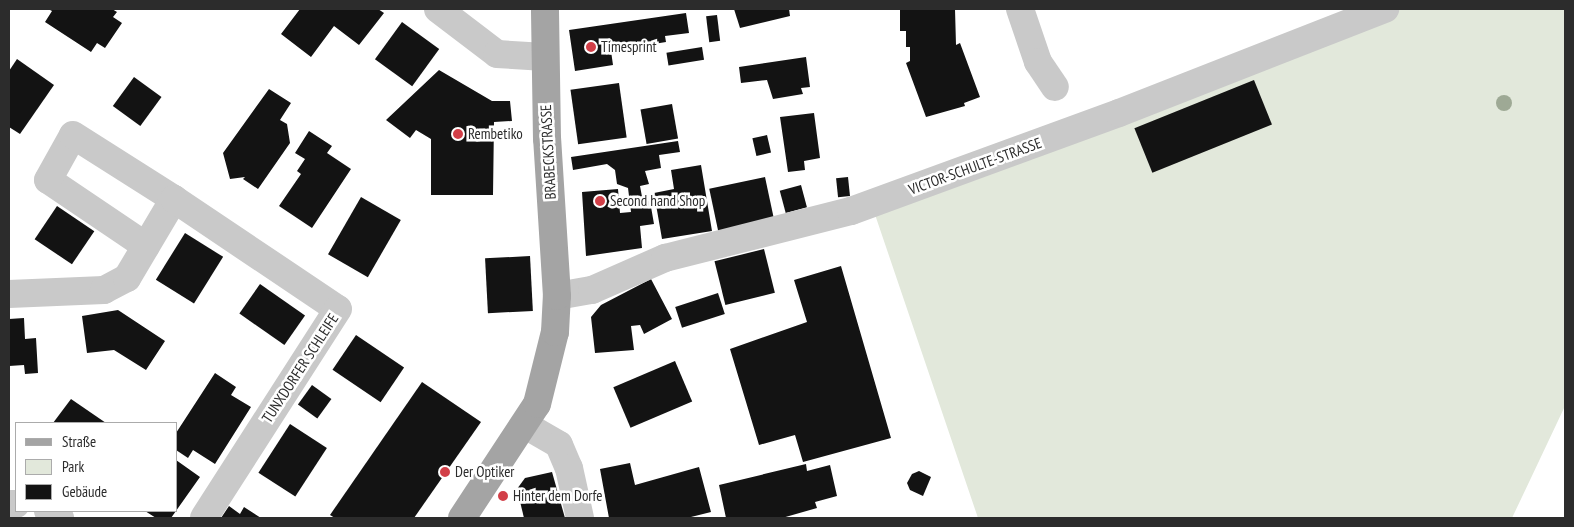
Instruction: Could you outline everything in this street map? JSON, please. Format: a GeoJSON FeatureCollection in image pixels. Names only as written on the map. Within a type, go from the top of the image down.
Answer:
{"type":"FeatureCollection","features":[{"type":"Feature","properties":{"kind":"main road","name":"BRABECKSTRASSE"},"geometry":{"type":"LineString","coordinates":[[545,9],[544,57],[557,296]]}},
{"type":"Feature","properties":{"kind":"main road"},"geometry":{"type":"LineString","coordinates":[[462,518],[526,425],[537,404],[552,341],[557,296]]}},
{"type":"Feature","properties":{"kind":"street"},"geometry":{"type":"LineString","coordinates":[[438,9],[497,54],[544,57]]}},
{"type":"Feature","properties":{"kind":"street"},"geometry":{"type":"LineString","coordinates":[[1020,9],[1038,62],[1055,87]]}},
{"type":"Feature","properties":{"kind":"street","name":"VICTOR-SCHULTE-STRASSE"},"geometry":{"type":"LineString","coordinates":[[557,296],[592,290],[664,258],[850,211],[1110,117],[1385,9]]}},
{"type":"Feature","properties":{"kind":"street","name":"TUNXDORFER SCHLEIFE"},"geometry":{"type":"LineString","coordinates":[[146,246],[48,180],[73,135],[174,199],[338,309],[204,518]]}},
{"type":"Feature","properties":{"kind":"street"},"geometry":{"type":"LineString","coordinates":[[9,294],[104,290],[127,278],[174,199]]}},
{"type":"Feature","properties":{"kind":"street"},"geometry":{"type":"LineString","coordinates":[[526,425],[559,444],[569,468],[580,518]]}},
{"type":"Feature","properties":{"kind":"green space"},"geometry":{"type":"Polygon","coordinates":[[[1361,9],[1565,9],[1565,406],[1512,518],[978,518],[867,191],[1013,142],[1361,9]]]}},
{"type":"Feature","properties":{"kind":"building"},"geometry":{"type":"Polygon","coordinates":[[[48,9],[112,9],[117,12],[113,17],[122,23],[105,48],[97,43],[91,52],[45,22],[52,11],[48,9]]]}},
{"type":"Feature","properties":{"kind":"building"},"geometry":{"type":"Polygon","coordinates":[[[300,9],[378,9],[384,13],[359,45],[334,26],[311,57],[281,34],[300,9]]]}},
{"type":"Feature","properties":{"kind":"building"},"geometry":{"type":"Polygon","coordinates":[[[734,9],[789,9],[790,16],[740,28],[734,9]]]}},
{"type":"Feature","properties":{"kind":"building"},"geometry":{"type":"Polygon","coordinates":[[[900,9],[955,9],[956,45],[960,43],[980,97],[964,103],[965,106],[926,117],[906,63],[910,61],[910,47],[906,47],[906,31],[900,31],[900,9]]]}},
{"type":"Feature","properties":{"kind":"building"},"geometry":{"type":"Polygon","coordinates":[[[686,13],[689,33],[665,36],[666,42],[611,51],[613,65],[575,71],[569,30],[686,13]]]}},
{"type":"Feature","properties":{"kind":"building"},"geometry":{"type":"Polygon","coordinates":[[[717,15],[720,41],[709,42],[706,16],[717,15]]]}},
{"type":"Feature","properties":{"kind":"building"},"geometry":{"type":"Polygon","coordinates":[[[402,22],[439,49],[412,86],[375,59],[402,22]]]}},
{"type":"Feature","properties":{"kind":"building"},"geometry":{"type":"Polygon","coordinates":[[[702,47],[704,60],[668,65],[666,53],[702,47]]]}},
{"type":"Feature","properties":{"kind":"building"},"geometry":{"type":"Polygon","coordinates":[[[806,57],[810,87],[801,88],[803,94],[773,99],[767,80],[741,83],[739,67],[806,57]]]}},
{"type":"Feature","properties":{"kind":"building"},"geometry":{"type":"Polygon","coordinates":[[[17,59],[54,85],[20,134],[9,127],[9,71],[17,59]]]}},
{"type":"Feature","properties":{"kind":"building","name":"Rembetiko"},"geometry":{"type":"Polygon","coordinates":[[[439,70],[492,101],[510,101],[512,121],[494,122],[493,195],[431,195],[431,139],[416,130],[410,138],[386,120],[439,70]]]}},
{"type":"Feature","properties":{"kind":"building"},"geometry":{"type":"Polygon","coordinates":[[[134,77],[162,97],[140,126],[113,106],[134,77]]]}},
{"type":"Feature","properties":{"kind":"building"},"geometry":{"type":"Polygon","coordinates":[[[1254,80],[1272,125],[1152,173],[1134,128],[1254,80]]]}},
{"type":"Feature","properties":{"kind":"building"},"geometry":{"type":"Polygon","coordinates":[[[619,83],[627,137],[578,144],[570,90],[619,83]]]}},
{"type":"Feature","properties":{"kind":"building"},"geometry":{"type":"Polygon","coordinates":[[[269,89],[291,103],[280,120],[287,124],[290,143],[258,189],[243,179],[245,177],[230,179],[223,153],[269,89]]]}},
{"type":"Feature","properties":{"kind":"building"},"geometry":{"type":"Polygon","coordinates":[[[672,104],[678,138],[647,144],[640,110],[672,104]]]}},
{"type":"Feature","properties":{"kind":"building"},"geometry":{"type":"Polygon","coordinates":[[[814,113],[820,158],[804,161],[805,170],[788,172],[780,117],[814,113]]]}},
{"type":"Feature","properties":{"kind":"building"},"geometry":{"type":"Polygon","coordinates":[[[309,131],[332,146],[327,153],[351,169],[312,228],[279,206],[301,174],[297,171],[305,159],[295,153],[309,131]]]}},
{"type":"Feature","properties":{"kind":"building"},"geometry":{"type":"Polygon","coordinates":[[[767,135],[771,153],[756,156],[752,138],[767,135]]]}},
{"type":"Feature","properties":{"kind":"building"},"geometry":{"type":"Polygon","coordinates":[[[678,141],[680,152],[659,155],[661,168],[645,171],[649,184],[640,186],[643,202],[650,201],[654,224],[640,226],[642,248],[586,256],[582,192],[618,189],[620,213],[631,212],[628,188],[617,184],[615,170],[607,164],[573,170],[571,157],[678,141]]]}},
{"type":"Feature","properties":{"kind":"building"},"geometry":{"type":"Polygon","coordinates":[[[701,165],[712,231],[662,239],[654,193],[674,189],[671,170],[701,165]]]}},
{"type":"Feature","properties":{"kind":"building"},"geometry":{"type":"Polygon","coordinates":[[[765,177],[774,219],[718,231],[709,189],[765,177]]]}},
{"type":"Feature","properties":{"kind":"building"},"geometry":{"type":"Polygon","coordinates":[[[848,177],[850,196],[838,197],[836,178],[848,177]]]}},
{"type":"Feature","properties":{"kind":"building"},"geometry":{"type":"Polygon","coordinates":[[[801,185],[807,207],[786,213],[780,191],[801,185]]]}},
{"type":"Feature","properties":{"kind":"building"},"geometry":{"type":"Polygon","coordinates":[[[361,197],[401,220],[368,277],[328,254],[361,197]]]}},
{"type":"Feature","properties":{"kind":"building"},"geometry":{"type":"Polygon","coordinates":[[[57,206],[94,231],[72,264],[35,239],[57,206]]]}},
{"type":"Feature","properties":{"kind":"building"},"geometry":{"type":"Polygon","coordinates":[[[185,233],[223,257],[194,303],[156,280],[185,233]]]}},
{"type":"Feature","properties":{"kind":"building"},"geometry":{"type":"Polygon","coordinates":[[[764,249],[775,293],[725,305],[715,261],[764,249]]]}},
{"type":"Feature","properties":{"kind":"building"},"geometry":{"type":"Polygon","coordinates":[[[530,256],[533,311],[488,313],[485,258],[530,256]]]}},
{"type":"Feature","properties":{"kind":"building"},"geometry":{"type":"Polygon","coordinates":[[[841,266],[891,438],[803,462],[795,435],[759,445],[730,349],[807,322],[794,280],[841,266]]]}},
{"type":"Feature","properties":{"kind":"building"},"geometry":{"type":"Polygon","coordinates":[[[651,279],[672,319],[644,334],[640,325],[631,326],[634,350],[595,353],[591,317],[601,305],[651,279]]]}},
{"type":"Feature","properties":{"kind":"building"},"geometry":{"type":"Polygon","coordinates":[[[260,284],[305,316],[284,345],[239,313],[260,284]]]}},
{"type":"Feature","properties":{"kind":"building"},"geometry":{"type":"Polygon","coordinates":[[[718,293],[725,314],[682,328],[675,307],[718,293]]]}},
{"type":"Feature","properties":{"kind":"building"},"geometry":{"type":"Polygon","coordinates":[[[118,310],[165,341],[146,370],[114,350],[87,353],[82,316],[118,310]]]}},
{"type":"Feature","properties":{"kind":"building"},"geometry":{"type":"Polygon","coordinates":[[[24,318],[25,339],[36,338],[38,373],[25,374],[24,365],[9,366],[9,319],[24,318]]]}},
{"type":"Feature","properties":{"kind":"building"},"geometry":{"type":"Polygon","coordinates":[[[356,335],[404,367],[381,402],[333,370],[356,335]]]}},
{"type":"Feature","properties":{"kind":"building"},"geometry":{"type":"Polygon","coordinates":[[[675,361],[692,402],[631,428],[613,387],[675,361]]]}},
{"type":"Feature","properties":{"kind":"building"},"geometry":{"type":"Polygon","coordinates":[[[215,373],[236,387],[231,395],[251,407],[215,464],[193,450],[188,458],[178,451],[178,430],[215,373]]]}},
{"type":"Feature","properties":{"kind":"building"},"geometry":{"type":"Polygon","coordinates":[[[422,382],[481,422],[414,518],[335,518],[330,515],[422,382]]]}},
{"type":"Feature","properties":{"kind":"building"},"geometry":{"type":"Polygon","coordinates":[[[312,385],[331,399],[317,419],[298,404],[312,385]]]}},
{"type":"Feature","properties":{"kind":"building"},"geometry":{"type":"Polygon","coordinates":[[[71,399],[105,422],[54,422],[71,399]]]}},
{"type":"Feature","properties":{"kind":"building"},"geometry":{"type":"Polygon","coordinates":[[[290,424],[327,448],[295,497],[258,473],[290,424]]]}},
{"type":"Feature","properties":{"kind":"building"},"geometry":{"type":"Polygon","coordinates":[[[178,461],[200,477],[178,508],[178,461]]]}},
{"type":"Feature","properties":{"kind":"building"},"geometry":{"type":"Polygon","coordinates":[[[630,463],[635,485],[699,467],[711,512],[687,518],[609,518],[600,469],[630,463]]]}},
{"type":"Feature","properties":{"kind":"building"},"geometry":{"type":"Polygon","coordinates":[[[806,464],[807,471],[830,465],[837,496],[815,502],[817,508],[782,518],[726,518],[719,485],[806,464]]]}},
{"type":"Feature","properties":{"kind":"building"},"geometry":{"type":"Polygon","coordinates":[[[919,471],[931,477],[923,496],[910,490],[907,483],[912,474],[919,471]]]}},
{"type":"Feature","properties":{"kind":"building"},"geometry":{"type":"Polygon","coordinates":[[[552,472],[565,518],[524,518],[517,489],[525,478],[552,472]]]}},
{"type":"Feature","properties":{"kind":"building"},"geometry":{"type":"Polygon","coordinates":[[[229,506],[240,514],[244,507],[261,518],[221,518],[229,506]]]}},
{"type":"Feature","properties":{"kind":"building"},"geometry":{"type":"Polygon","coordinates":[[[147,512],[175,512],[171,518],[156,518],[147,512]]]}},
{"type":"Feature","properties":{"kind":"place","name":"Timesprint"},"geometry":{"type":"Point","coordinates":[591,47]}},
{"type":"Feature","properties":{"kind":"place","name":"Rembetiko"},"geometry":{"type":"Point","coordinates":[458,134]}},
{"type":"Feature","properties":{"kind":"place","name":"Second hand Shop"},"geometry":{"type":"Point","coordinates":[600,201]}},
{"type":"Feature","properties":{"kind":"place","name":"Der Optiker"},"geometry":{"type":"Point","coordinates":[445,472]}},
{"type":"Feature","properties":{"kind":"place","name":"Hinter dem Dorfe"},"geometry":{"type":"Point","coordinates":[503,496]}}]}
